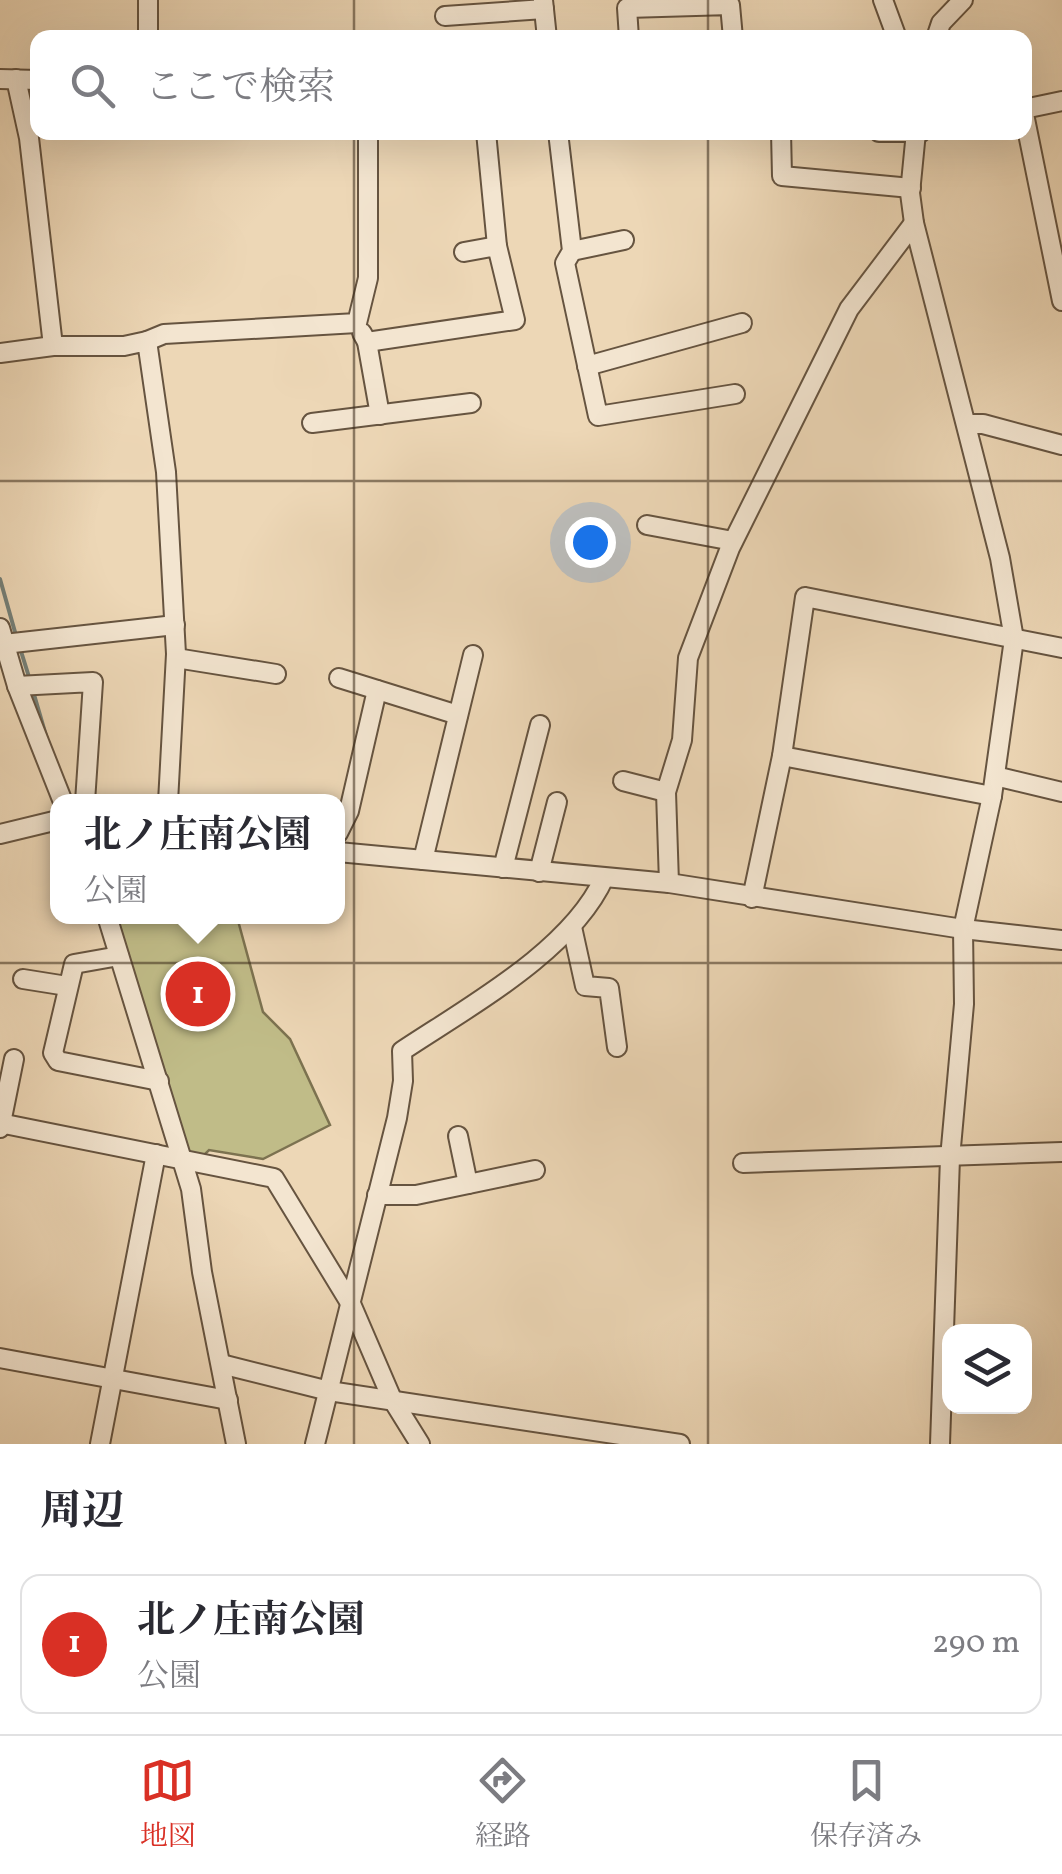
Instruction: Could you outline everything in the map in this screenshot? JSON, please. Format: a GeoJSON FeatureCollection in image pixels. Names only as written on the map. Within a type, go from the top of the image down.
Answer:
{"type":"FeatureCollection","features":[{"type":"Feature","properties":{"kind":"street"},"geometry":{"type":"LineString","coordinates":[[148,0],[148,30]]}},
{"type":"Feature","properties":{"kind":"street"},"geometry":{"type":"LineString","coordinates":[[884,0],[894,30]]}},
{"type":"Feature","properties":{"kind":"street"},"geometry":{"type":"LineString","coordinates":[[939,30],[963,0]]}},
{"type":"Feature","properties":{"kind":"street"},"geometry":{"type":"LineString","coordinates":[[446,16],[543,4],[546,30]]}},
{"type":"Feature","properties":{"kind":"street"},"geometry":{"type":"LineString","coordinates":[[628,30],[626,4],[730,5],[732,30]]}},
{"type":"Feature","properties":{"kind":"street"},"geometry":{"type":"LineString","coordinates":[[8,79],[29,138],[53,346]]}},
{"type":"Feature","properties":{"kind":"street"},"geometry":{"type":"LineString","coordinates":[[1032,109],[1062,101]]}},
{"type":"Feature","properties":{"kind":"street"},"geometry":{"type":"LineString","coordinates":[[368,140],[368,278],[357,323],[367,342],[380,415]]}},
{"type":"Feature","properties":{"kind":"street"},"geometry":{"type":"LineString","coordinates":[[367,342],[515,320],[496,246],[487,140]]}},
{"type":"Feature","properties":{"kind":"street"},"geometry":{"type":"LineString","coordinates":[[559,140],[572,251],[565,264],[598,416],[735,394]]}},
{"type":"Feature","properties":{"kind":"street"},"geometry":{"type":"LineString","coordinates":[[781,140],[782,176],[910,188]]}},
{"type":"Feature","properties":{"kind":"street"},"geometry":{"type":"LineString","coordinates":[[917,140],[910,188],[914,223],[968,424],[1000,558],[1014,638],[992,796],[963,929],[964,1004],[950,1158],[940,1444]]}},
{"type":"Feature","properties":{"kind":"street"},"geometry":{"type":"LineString","coordinates":[[1030,140],[1062,300]]}},
{"type":"Feature","properties":{"kind":"street"},"geometry":{"type":"LineString","coordinates":[[669,883],[666,792],[682,740],[688,658],[733,541],[849,309],[914,223]]}},
{"type":"Feature","properties":{"kind":"street"},"geometry":{"type":"LineString","coordinates":[[572,251],[624,240]]}},
{"type":"Feature","properties":{"kind":"street"},"geometry":{"type":"LineString","coordinates":[[464,252],[496,246]]}},
{"type":"Feature","properties":{"kind":"street"},"geometry":{"type":"LineString","coordinates":[[0,353],[53,346],[124,346],[164,334],[357,323]]}},
{"type":"Feature","properties":{"kind":"street"},"geometry":{"type":"LineString","coordinates":[[587,366],[742,323]]}},
{"type":"Feature","properties":{"kind":"street"},"geometry":{"type":"LineString","coordinates":[[146,341],[166,472],[176,658],[168,794]]}},
{"type":"Feature","properties":{"kind":"street"},"geometry":{"type":"LineString","coordinates":[[312,423],[471,404]]}},
{"type":"Feature","properties":{"kind":"street"},"geometry":{"type":"LineString","coordinates":[[968,424],[983,424],[1062,445]]}},
{"type":"Feature","properties":{"kind":"street"},"geometry":{"type":"LineString","coordinates":[[647,525],[733,541]]}},
{"type":"Feature","properties":{"kind":"street"},"geometry":{"type":"LineString","coordinates":[[752,898],[782,756],[806,596],[1062,648]]}},
{"type":"Feature","properties":{"kind":"street"},"geometry":{"type":"LineString","coordinates":[[60,794],[3,647],[174,624]]}},
{"type":"Feature","properties":{"kind":"street"},"geometry":{"type":"LineString","coordinates":[[422,860],[473,655]]}},
{"type":"Feature","properties":{"kind":"street"},"geometry":{"type":"LineString","coordinates":[[176,658],[276,674]]}},
{"type":"Feature","properties":{"kind":"street"},"geometry":{"type":"LineString","coordinates":[[340,678],[458,715]]}},
{"type":"Feature","properties":{"kind":"street"},"geometry":{"type":"LineString","coordinates":[[17,686],[94,682],[86,794]]}},
{"type":"Feature","properties":{"kind":"street"},"geometry":{"type":"LineString","coordinates":[[345,819],[377,690]]}},
{"type":"Feature","properties":{"kind":"street"},"geometry":{"type":"LineString","coordinates":[[504,868],[540,725]]}},
{"type":"Feature","properties":{"kind":"street"},"geometry":{"type":"LineString","coordinates":[[782,756],[992,796]]}},
{"type":"Feature","properties":{"kind":"street"},"geometry":{"type":"LineString","coordinates":[[995,776],[1062,792]]}},
{"type":"Feature","properties":{"kind":"street"},"geometry":{"type":"LineString","coordinates":[[624,781],[666,792]]}},
{"type":"Feature","properties":{"kind":"street"},"geometry":{"type":"LineString","coordinates":[[539,872],[558,802]]}},
{"type":"Feature","properties":{"kind":"street"},"geometry":{"type":"LineString","coordinates":[[0,834],[50,822]]}},
{"type":"Feature","properties":{"kind":"street"},"geometry":{"type":"LineString","coordinates":[[345,853],[669,883],[963,929],[1062,940]]}},
{"type":"Feature","properties":{"kind":"street"},"geometry":{"type":"LineString","coordinates":[[315,1444],[397,1118],[402,1051],[491,991],[572,927],[590,908],[604,878]]}},
{"type":"Feature","properties":{"kind":"street"},"geometry":{"type":"LineString","coordinates":[[109,924],[191,1188],[202,1272],[236,1444]]}},
{"type":"Feature","properties":{"kind":"street"},"geometry":{"type":"LineString","coordinates":[[572,927],[585,986],[609,988],[617,1047]]}},
{"type":"Feature","properties":{"kind":"street"},"geometry":{"type":"LineString","coordinates":[[119,956],[74,964],[54,1053],[58,1061],[159,1080]]}},
{"type":"Feature","properties":{"kind":"street"},"geometry":{"type":"LineString","coordinates":[[23,978],[67,986]]}},
{"type":"Feature","properties":{"kind":"street"},"geometry":{"type":"LineString","coordinates":[[14,1059],[0,1125],[274,1178],[352,1306],[392,1399],[420,1444]]}},
{"type":"Feature","properties":{"kind":"street"},"geometry":{"type":"LineString","coordinates":[[458,1136],[468,1184]]}},
{"type":"Feature","properties":{"kind":"street"},"geometry":{"type":"LineString","coordinates":[[743,1163],[1062,1152]]}},
{"type":"Feature","properties":{"kind":"street"},"geometry":{"type":"LineString","coordinates":[[100,1444],[156,1154]]}},
{"type":"Feature","properties":{"kind":"street"},"geometry":{"type":"LineString","coordinates":[[376,1195],[416,1195],[536,1170]]}},
{"type":"Feature","properties":{"kind":"street"},"geometry":{"type":"LineString","coordinates":[[0,1358],[228,1400]]}},
{"type":"Feature","properties":{"kind":"street"},"geometry":{"type":"LineString","coordinates":[[221,1364],[329,1391],[680,1444]]}},
{"type":"Feature","properties":{"kind":"shaded area"},"geometry":{"type":"Polygon","coordinates":[[[115,924],[239,924],[263,1012],[290,1039],[330,1125],[263,1159],[209,1150],[200,1159],[186,1154],[115,924]]]}},
{"type":"Feature","properties":{"kind":"waterway"},"geometry":{"type":"LineString","coordinates":[[0,579],[17,639]]}},
{"type":"Feature","properties":{"kind":"waterway"},"geometry":{"type":"LineString","coordinates":[[20,648],[29,677]]}},
{"type":"Feature","properties":{"kind":"waterway"},"geometry":{"type":"LineString","coordinates":[[33,691],[47,739]]}},
{"type":"Feature","properties":{"kind":"place","name":"北ノ庄南公園"},"geometry":{"type":"Point","coordinates":[198,994]}}]}
